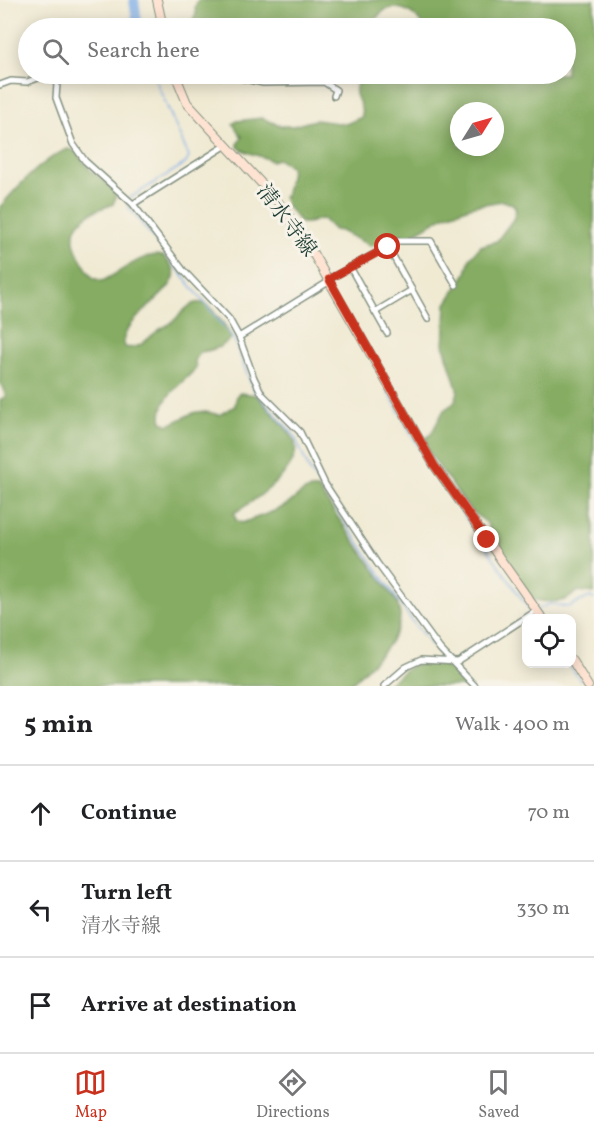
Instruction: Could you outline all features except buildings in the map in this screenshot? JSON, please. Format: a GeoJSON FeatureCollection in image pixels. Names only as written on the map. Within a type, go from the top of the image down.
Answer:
{"type":"FeatureCollection","features":[{"type":"Feature","properties":{"kind":"main road"},"geometry":{"type":"LineString","coordinates":[[157,0],[161,18]]}},
{"type":"Feature","properties":{"kind":"main road","name":"清水寺線"},"geometry":{"type":"LineString","coordinates":[[179,84],[187,103],[290,216],[330,280],[434,465],[539,614]]}},
{"type":"Feature","properties":{"kind":"main road"},"geometry":{"type":"LineString","coordinates":[[576,666],[588,686]]}},
{"type":"Feature","properties":{"kind":"street"},"geometry":{"type":"LineString","coordinates":[[0,85],[18,81]]}},
{"type":"Feature","properties":{"kind":"street"},"geometry":{"type":"LineString","coordinates":[[57,84],[56,98],[73,144],[85,161],[133,204],[183,270],[229,319],[239,337],[262,394],[300,432],[336,503],[398,592],[450,660],[475,686]]}},
{"type":"Feature","properties":{"kind":"street"},"geometry":{"type":"LineString","coordinates":[[326,84],[335,93],[340,84]]}},
{"type":"Feature","properties":{"kind":"street"},"geometry":{"type":"LineString","coordinates":[[133,204],[225,146]]}},
{"type":"Feature","properties":{"kind":"street"},"geometry":{"type":"LineString","coordinates":[[239,337],[350,267],[399,241],[431,241],[456,285]]}},
{"type":"Feature","properties":{"kind":"street"},"geometry":{"type":"LineString","coordinates":[[388,247],[428,319]]}},
{"type":"Feature","properties":{"kind":"street"},"geometry":{"type":"LineString","coordinates":[[350,267],[387,333]]}},
{"type":"Feature","properties":{"kind":"street"},"geometry":{"type":"LineString","coordinates":[[375,312],[412,290]]}},
{"type":"Feature","properties":{"kind":"street"},"geometry":{"type":"LineString","coordinates":[[384,686],[406,667],[421,660],[458,662],[536,611]]}},
{"type":"Feature","properties":{"kind":"green space"},"geometry":{"type":"Polygon","coordinates":[[[198,0],[594,0],[594,593],[579,591],[559,601],[533,599],[499,553],[487,523],[470,510],[423,441],[431,434],[444,410],[454,403],[458,392],[444,346],[446,304],[466,273],[470,258],[481,246],[497,241],[514,218],[516,209],[513,204],[502,201],[473,206],[444,216],[414,234],[371,246],[341,231],[334,230],[323,219],[301,223],[286,205],[284,197],[291,167],[278,159],[272,161],[238,147],[242,137],[233,124],[237,121],[262,118],[281,126],[293,126],[315,120],[346,124],[362,117],[356,93],[357,84],[576,84],[576,18],[417,18],[400,8],[393,8],[387,9],[377,18],[194,18],[198,0]]]}},
{"type":"Feature","properties":{"kind":"green space"},"geometry":{"type":"Polygon","coordinates":[[[68,149],[75,151],[91,171],[111,187],[116,197],[113,204],[84,218],[74,234],[77,251],[93,278],[102,281],[140,260],[155,255],[163,256],[174,271],[168,288],[129,327],[124,337],[125,347],[130,348],[142,344],[198,302],[210,308],[230,334],[231,338],[221,346],[200,352],[195,361],[196,368],[167,398],[161,413],[162,422],[168,425],[197,412],[219,415],[235,406],[237,395],[240,393],[257,395],[293,438],[296,449],[293,460],[277,482],[234,513],[236,520],[242,523],[265,515],[288,504],[305,491],[318,489],[397,602],[400,616],[394,636],[372,663],[348,686],[0,686],[0,400],[6,396],[0,382],[0,207],[40,166],[68,149]]]}},
{"type":"Feature","properties":{"kind":"green space"},"geometry":{"type":"Polygon","coordinates":[[[421,661],[443,665],[466,686],[386,686],[405,670],[421,661]]]}},
{"type":"Feature","properties":{"kind":"waterway"},"geometry":{"type":"LineString","coordinates":[[134,0],[137,18]]}},
{"type":"Feature","properties":{"kind":"waterway"},"geometry":{"type":"LineString","coordinates":[[130,198],[186,163],[189,157],[157,84]]}},
{"type":"Feature","properties":{"kind":"waterway"},"geometry":{"type":"LineString","coordinates":[[129,202],[127,205],[234,340],[253,389],[294,435],[309,469],[412,621],[443,659]]}},
{"type":"Feature","properties":{"kind":"waterway"},"geometry":{"type":"LineString","coordinates":[[291,308],[328,286]]}},
{"type":"Feature","properties":{"kind":"waterway"},"geometry":{"type":"LineString","coordinates":[[387,390],[424,457],[532,614]]}},
{"type":"Feature","properties":{"kind":"waterway"},"geometry":{"type":"LineString","coordinates":[[538,609],[550,604],[568,607],[590,597],[594,599]]}},
{"type":"Feature","properties":{"kind":"waterway"},"geometry":{"type":"LineString","coordinates":[[456,659],[490,638]]}},
{"type":"Feature","properties":{"kind":"waterway"},"geometry":{"type":"LineString","coordinates":[[446,663],[468,686]]}},
{"type":"Feature","properties":{"kind":"waterway"},"geometry":{"type":"LineString","coordinates":[[571,668],[580,680]]}},
{"type":"Feature","properties":{"kind":"route"},"geometry":{"type":"LineString","coordinates":[[388,247],[329,279],[412,429],[434,465],[487,540]]}}]}
